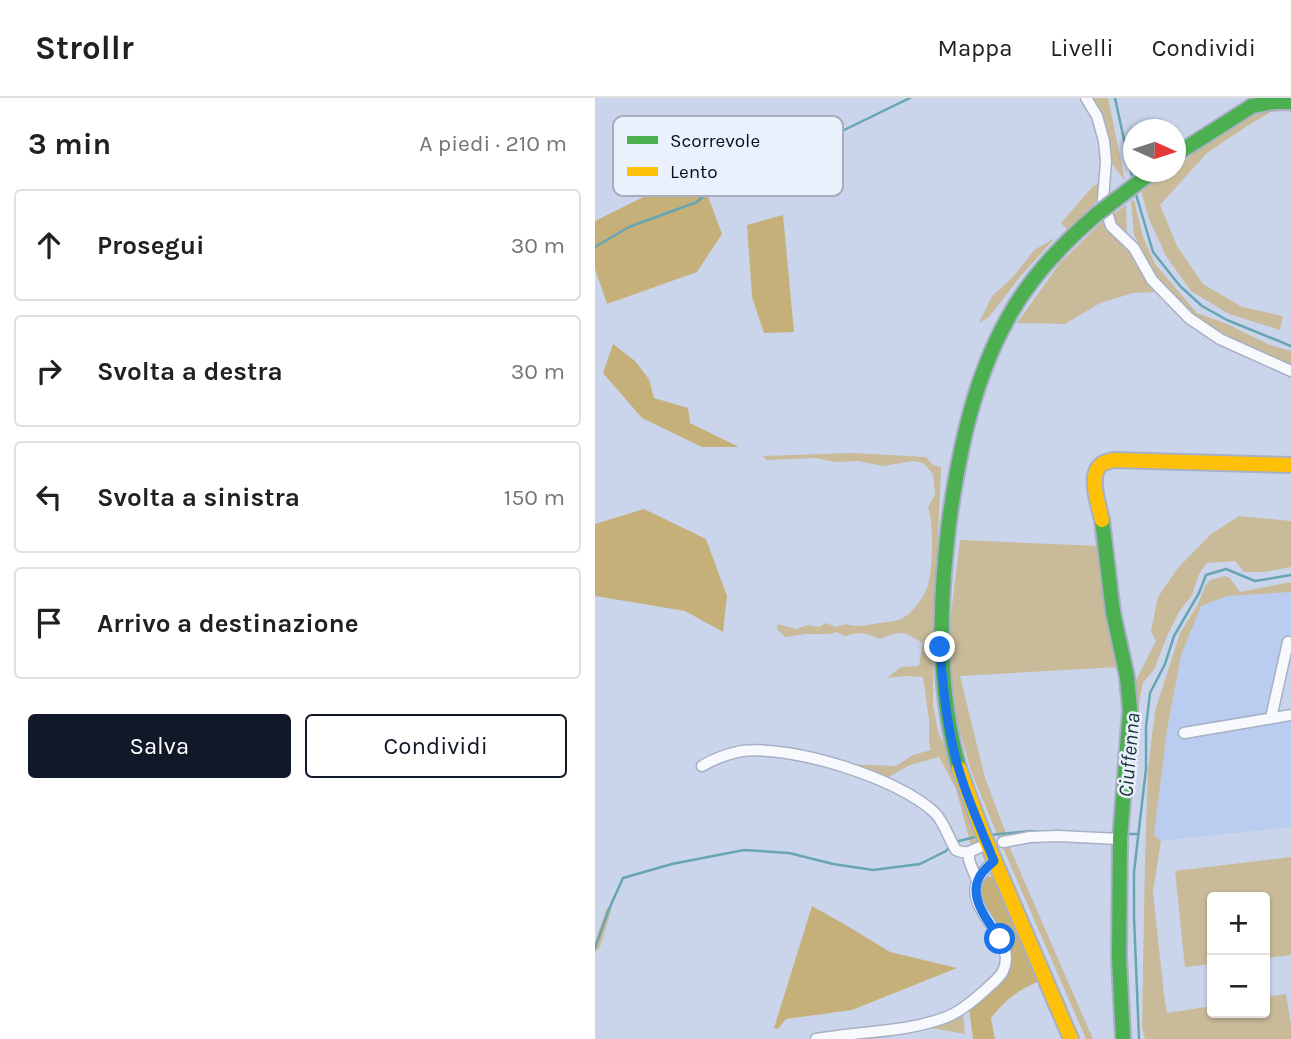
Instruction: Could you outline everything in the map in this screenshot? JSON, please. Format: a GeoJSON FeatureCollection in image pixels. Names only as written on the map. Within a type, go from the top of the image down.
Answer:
{"type":"FeatureCollection","features":[{"type":"Feature","properties":{"kind":"main road"},"geometry":{"type":"LineString","coordinates":[[1186,148],[1256,102],[1291,102]]}},
{"type":"Feature","properties":{"kind":"main road"},"geometry":{"type":"LineString","coordinates":[[1071,1039],[994,861],[960,773],[944,698],[940,647],[946,554],[954,488],[977,387],[1008,317],[1021,296],[1053,257],[1097,214],[1139,182]]}},
{"type":"Feature","properties":{"kind":"main road"},"geometry":{"type":"LineString","coordinates":[[1123,1039],[1119,958],[1119,839],[1130,710],[1127,677],[1113,612],[1104,528],[1095,489],[1097,468],[1113,460],[1129,459],[1291,465]]}},
{"type":"Feature","properties":{"kind":"street"},"geometry":{"type":"LineString","coordinates":[[1086,98],[1097,116],[1104,141],[1107,161],[1104,200],[1111,226],[1134,248],[1153,280],[1189,318],[1220,339],[1291,370]]}},
{"type":"Feature","properties":{"kind":"street"},"geometry":{"type":"LineString","coordinates":[[1271,718],[1288,642]]}},
{"type":"Feature","properties":{"kind":"street"},"geometry":{"type":"LineString","coordinates":[[1184,733],[1291,715]]}},
{"type":"Feature","properties":{"kind":"street"},"geometry":{"type":"LineString","coordinates":[[702,766],[720,756],[745,751],[815,758],[890,784],[919,799],[937,815],[956,850],[969,853],[980,847]]}},
{"type":"Feature","properties":{"kind":"street"},"geometry":{"type":"LineString","coordinates":[[1003,842],[1030,837],[1119,839]]}},
{"type":"Feature","properties":{"kind":"street"},"geometry":{"type":"LineString","coordinates":[[969,853],[977,881]]}},
{"type":"Feature","properties":{"kind":"street"},"geometry":{"type":"LineString","coordinates":[[816,1039],[893,1030],[949,1017],[974,1000],[997,979],[1006,962],[1005,954],[1000,939],[981,909],[976,888],[981,874],[994,861]]}},
{"type":"Feature","properties":{"kind":"shaded area"},"geometry":{"type":"Polygon","coordinates":[[[1091,98],[1108,98],[1123,178],[1110,161],[1091,98]]]}},
{"type":"Feature","properties":{"kind":"shaded area"},"geometry":{"type":"Polygon","coordinates":[[[1291,107],[1291,113],[1271,112],[1247,126],[1207,153],[1186,176],[1186,159],[1259,108],[1291,107]]]}},
{"type":"Feature","properties":{"kind":"shaded area"},"geometry":{"type":"Polygon","coordinates":[[[1154,182],[1181,182],[1160,205],[1177,246],[1203,284],[1242,307],[1283,316],[1280,330],[1229,314],[1191,291],[1166,256],[1149,219],[1141,191],[1154,182]]]}},
{"type":"Feature","properties":{"kind":"shaded area"},"geometry":{"type":"Polygon","coordinates":[[[1100,183],[1096,202],[1068,230],[1061,223],[1093,186],[1100,183]]]}},
{"type":"Feature","properties":{"kind":"shaded area"},"geometry":{"type":"Polygon","coordinates":[[[645,196],[708,196],[722,234],[697,272],[607,304],[595,269],[595,221],[645,196]]]}},
{"type":"Feature","properties":{"kind":"shaded area"},"geometry":{"type":"Polygon","coordinates":[[[1134,200],[1143,237],[1155,264],[1197,313],[1270,345],[1291,351],[1291,366],[1213,329],[1191,315],[1162,286],[1134,235],[1131,201],[1134,200]]]}},
{"type":"Feature","properties":{"kind":"shaded area"},"geometry":{"type":"Polygon","coordinates":[[[1126,205],[1127,237],[1111,216],[1126,205]]]}},
{"type":"Feature","properties":{"kind":"shaded area"},"geometry":{"type":"Polygon","coordinates":[[[783,215],[794,332],[764,333],[752,297],[747,225],[783,215]]]}},
{"type":"Feature","properties":{"kind":"shaded area"},"geometry":{"type":"Polygon","coordinates":[[[1105,219],[1132,250],[1155,292],[1133,293],[1100,303],[1065,324],[1017,323],[1060,263],[1105,219]]]}},
{"type":"Feature","properties":{"kind":"shaded area"},"geometry":{"type":"Polygon","coordinates":[[[1055,238],[989,317],[979,323],[992,296],[1014,276],[1034,250],[1055,238]]]}},
{"type":"Feature","properties":{"kind":"shaded area"},"geometry":{"type":"Polygon","coordinates":[[[613,344],[635,361],[649,379],[654,398],[688,408],[690,423],[739,447],[702,447],[642,418],[603,373],[613,344]]]}},
{"type":"Feature","properties":{"kind":"shaded area"},"geometry":{"type":"Polygon","coordinates":[[[853,453],[926,457],[933,465],[941,467],[933,705],[938,731],[980,843],[971,846],[956,789],[939,757],[910,765],[885,779],[842,764],[896,766],[913,755],[931,750],[923,677],[887,678],[901,667],[919,666],[923,643],[902,633],[880,639],[863,633],[845,636],[837,632],[785,637],[777,629],[778,624],[796,629],[808,625],[819,627],[826,623],[836,627],[896,621],[914,609],[926,589],[930,577],[932,546],[928,507],[935,495],[933,474],[923,463],[914,461],[883,466],[815,458],[766,460],[763,456],[853,453]]]}},
{"type":"Feature","properties":{"kind":"shaded area"},"geometry":{"type":"Polygon","coordinates":[[[644,509],[706,539],[727,596],[723,632],[685,611],[595,596],[595,524],[644,509]]]}},
{"type":"Feature","properties":{"kind":"shaded area"},"geometry":{"type":"Polygon","coordinates":[[[1239,516],[1291,521],[1291,567],[1265,572],[1244,572],[1235,561],[1207,563],[1199,574],[1192,595],[1179,612],[1167,636],[1154,670],[1143,682],[1124,885],[1132,1039],[1126,1039],[1121,885],[1132,688],[1156,641],[1151,631],[1158,597],[1177,569],[1211,534],[1239,516]]]}},
{"type":"Feature","properties":{"kind":"shaded area"},"geometry":{"type":"Polygon","coordinates":[[[960,540],[1100,546],[1120,667],[960,676],[985,778],[1007,836],[999,839],[972,774],[954,711],[950,623],[960,540]]]}},
{"type":"Feature","properties":{"kind":"shaded area"},"geometry":{"type":"Polygon","coordinates":[[[1225,576],[1230,578],[1240,592],[1291,582],[1291,592],[1227,596],[1201,606],[1181,655],[1167,730],[1154,835],[1161,841],[1153,892],[1167,1013],[1207,1007],[1207,1018],[1270,1018],[1270,996],[1286,994],[1291,1039],[1145,1039],[1142,1027],[1148,769],[1155,711],[1180,633],[1210,580],[1225,576]]]}},
{"type":"Feature","properties":{"kind":"shaded area"},"geometry":{"type":"Polygon","coordinates":[[[1291,592],[1291,648],[1275,718],[1291,716],[1291,827],[1161,841],[1154,835],[1167,730],[1181,655],[1201,606],[1227,596],[1291,592]]]}},
{"type":"Feature","properties":{"kind":"shaded area"},"geometry":{"type":"Polygon","coordinates":[[[1009,846],[1093,1039],[1086,1039],[1003,848],[1009,846]]]}},
{"type":"Feature","properties":{"kind":"shaded area"},"geometry":{"type":"Polygon","coordinates":[[[1291,857],[1291,955],[1270,957],[1270,892],[1207,892],[1207,965],[1185,967],[1175,871],[1291,857]]]}},
{"type":"Feature","properties":{"kind":"shaded area"},"geometry":{"type":"Polygon","coordinates":[[[994,876],[1041,980],[1013,996],[991,1018],[995,1039],[973,1039],[969,1008],[999,981],[1009,947],[979,894],[987,877],[994,876]]]}},
{"type":"Feature","properties":{"kind":"shaded area"},"geometry":{"type":"Polygon","coordinates":[[[812,906],[890,952],[957,968],[852,1010],[786,1019],[778,1029],[774,1028],[812,906]]]}},
{"type":"Feature","properties":{"kind":"shaded area"},"geometry":{"type":"Polygon","coordinates":[[[607,908],[612,908],[600,947],[595,953],[595,941],[607,908]]]}},
{"type":"Feature","properties":{"kind":"shaded area"},"geometry":{"type":"Polygon","coordinates":[[[963,1011],[965,1034],[925,1027],[963,1011]]]}},
{"type":"Feature","properties":{"kind":"waterway"},"geometry":{"type":"LineString","coordinates":[[843,131],[910,98]]}},
{"type":"Feature","properties":{"kind":"waterway","name":"Ciuffenna"},"geometry":{"type":"LineString","coordinates":[[1115,98],[1123,135]]}},
{"type":"Feature","properties":{"kind":"waterway","name":"Ciuffenna"},"geometry":{"type":"LineString","coordinates":[[1135,191],[1153,252],[1180,286],[1202,306],[1227,320],[1291,346]]}},
{"type":"Feature","properties":{"kind":"waterway"},"geometry":{"type":"LineString","coordinates":[[595,247],[629,227],[697,202],[704,196]]}},
{"type":"Feature","properties":{"kind":"waterway","name":"Ciuffenna"},"geometry":{"type":"LineString","coordinates":[[1139,1039],[1134,872],[1146,769],[1146,727],[1150,693],[1165,664],[1174,636],[1199,593],[1206,575],[1226,569],[1255,581],[1291,575]]}},
{"type":"Feature","properties":{"kind":"waterway"},"geometry":{"type":"LineString","coordinates":[[989,835],[1038,832]]}},
{"type":"Feature","properties":{"kind":"waterway"},"geometry":{"type":"LineString","coordinates":[[1125,834],[1137,834]]}},
{"type":"Feature","properties":{"kind":"waterway"},"geometry":{"type":"LineString","coordinates":[[955,842],[979,836]]}},
{"type":"Feature","properties":{"kind":"waterway"},"geometry":{"type":"LineString","coordinates":[[595,948],[623,878],[672,864],[744,850],[789,853],[873,870],[920,864],[946,851],[950,846]]}},
{"type":"Feature","properties":{"kind":"traffic: fast"},"geometry":{"type":"LineString","coordinates":[[1186,148],[1252,106],[1291,102]]}},
{"type":"Feature","properties":{"kind":"traffic: fast"},"geometry":{"type":"LineString","coordinates":[[1097,214],[1139,182]]}},
{"type":"Feature","properties":{"kind":"traffic: fast"},"geometry":{"type":"LineString","coordinates":[[959,768],[946,705],[942,611],[950,515],[970,414],[996,341],[1017,303],[1048,262],[1097,214]]}},
{"type":"Feature","properties":{"kind":"traffic: fast"},"geometry":{"type":"LineString","coordinates":[[1102,520],[1113,612],[1127,677],[1130,710],[1120,839],[1119,958],[1123,1039]]}},
{"type":"Feature","properties":{"kind":"traffic: slow"},"geometry":{"type":"LineString","coordinates":[[1102,520],[1095,490],[1095,475],[1103,463],[1113,460],[1291,465]]}},
{"type":"Feature","properties":{"kind":"traffic: slow"},"geometry":{"type":"LineString","coordinates":[[959,768],[982,831],[1071,1039]]}},
{"type":"Feature","properties":{"kind":"route"},"geometry":{"type":"LineString","coordinates":[[940,647],[944,698],[953,749],[994,861],[977,881],[977,897],[981,909],[1000,939]]}}]}
